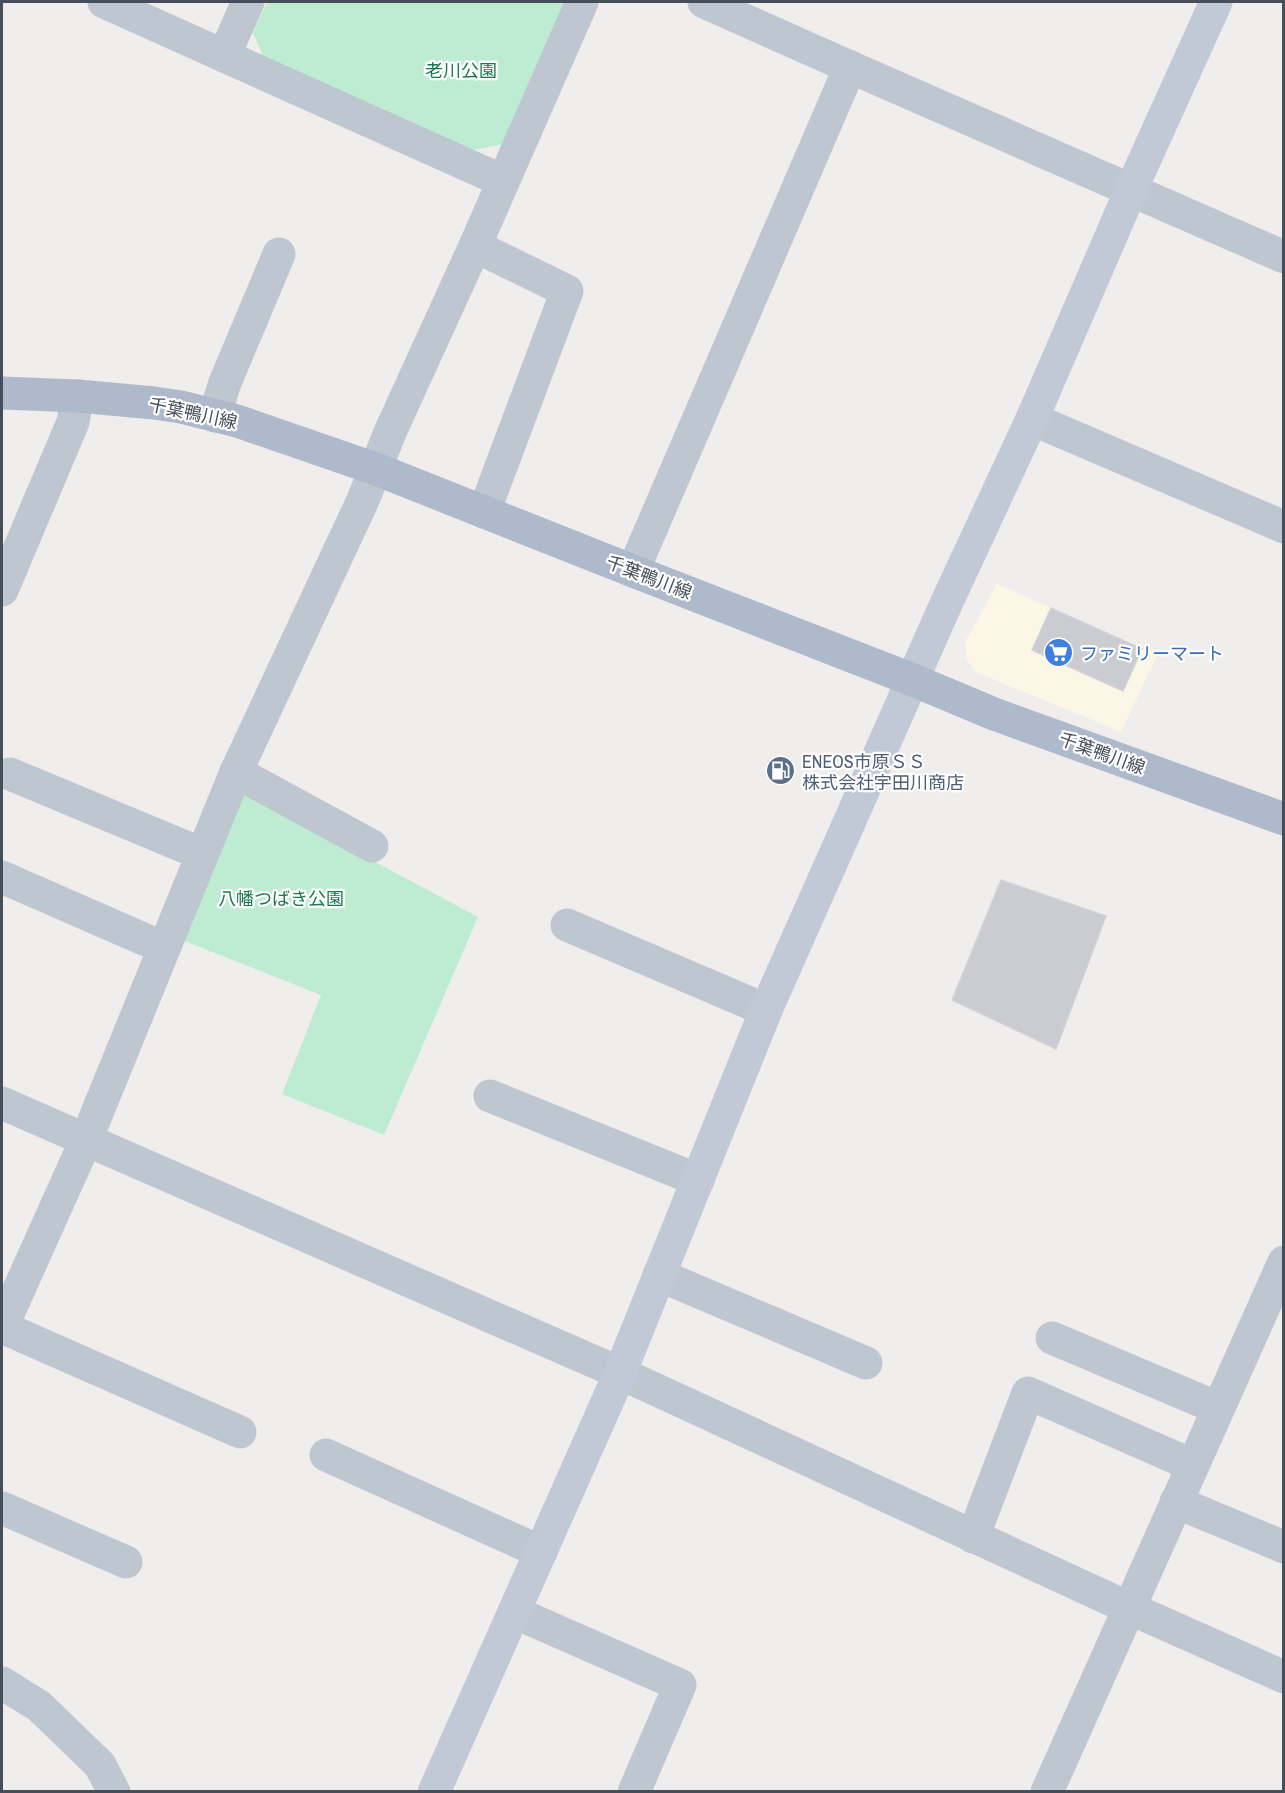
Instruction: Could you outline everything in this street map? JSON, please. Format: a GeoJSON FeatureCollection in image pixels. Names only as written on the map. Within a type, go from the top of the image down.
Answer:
{"type":"FeatureCollection","features":[{"type":"Feature","properties":{"kind":"main road","name":"千葉鴨川線"},"geometry":{"type":"LineString","coordinates":[[2,393],[78,396],[154,403],[181,407],[237,421],[376,469],[994,714],[1284,819]]}},
{"type":"Feature","properties":{"kind":"street"},"geometry":{"type":"LineString","coordinates":[[104,2],[502,181]]}},
{"type":"Feature","properties":{"kind":"street"},"geometry":{"type":"LineString","coordinates":[[224,56],[248,2]]}},
{"type":"Feature","properties":{"kind":"street"},"geometry":{"type":"LineString","coordinates":[[240,1432],[2,1327],[86,1140],[236,772],[363,500],[391,430],[582,2]]}},
{"type":"Feature","properties":{"kind":"street"},"geometry":{"type":"LineString","coordinates":[[704,2],[1284,257]]}},
{"type":"Feature","properties":{"kind":"street"},"geometry":{"type":"LineString","coordinates":[[434,1791],[620,1373],[766,1010],[1032,419],[1131,190],[1216,2]]}},
{"type":"Feature","properties":{"kind":"street"},"geometry":{"type":"LineString","coordinates":[[633,571],[850,67]]}},
{"type":"Feature","properties":{"kind":"street"},"geometry":{"type":"LineString","coordinates":[[475,246],[567,291],[484,512]]}},
{"type":"Feature","properties":{"kind":"street"},"geometry":{"type":"LineString","coordinates":[[215,416],[224,385],[279,254]]}},
{"type":"Feature","properties":{"kind":"street"},"geometry":{"type":"LineString","coordinates":[[2,590],[73,422],[78,396]]}},
{"type":"Feature","properties":{"kind":"street"},"geometry":{"type":"LineString","coordinates":[[1032,419],[1284,527]]}},
{"type":"Feature","properties":{"kind":"street"},"geometry":{"type":"LineString","coordinates":[[236,772],[372,846]]}},
{"type":"Feature","properties":{"kind":"street"},"geometry":{"type":"LineString","coordinates":[[10,774],[202,854]]}},
{"type":"Feature","properties":{"kind":"street"},"geometry":{"type":"LineString","coordinates":[[2,877],[164,948]]}},
{"type":"Feature","properties":{"kind":"street"},"geometry":{"type":"LineString","coordinates":[[567,925],[766,1010]]}},
{"type":"Feature","properties":{"kind":"street"},"geometry":{"type":"LineString","coordinates":[[490,1096],[698,1180]]}},
{"type":"Feature","properties":{"kind":"street"},"geometry":{"type":"LineString","coordinates":[[2,1103],[620,1373],[973,1537],[1284,1677]]}},
{"type":"Feature","properties":{"kind":"street"},"geometry":{"type":"LineString","coordinates":[[1047,1791],[1284,1262]]}},
{"type":"Feature","properties":{"kind":"street"},"geometry":{"type":"LineString","coordinates":[[659,1275],[866,1363]]}},
{"type":"Feature","properties":{"kind":"street"},"geometry":{"type":"LineString","coordinates":[[1052,1338],[1218,1408]]}},
{"type":"Feature","properties":{"kind":"street"},"geometry":{"type":"LineString","coordinates":[[973,1537],[1028,1393],[1192,1465]]}},
{"type":"Feature","properties":{"kind":"street"},"geometry":{"type":"LineString","coordinates":[[326,1455],[541,1552]]}},
{"type":"Feature","properties":{"kind":"street"},"geometry":{"type":"LineString","coordinates":[[1176,1502],[1284,1547]]}},
{"type":"Feature","properties":{"kind":"street"},"geometry":{"type":"LineString","coordinates":[[2,1508],[126,1562]]}},
{"type":"Feature","properties":{"kind":"street"},"geometry":{"type":"LineString","coordinates":[[514,1612],[680,1685],[634,1791]]}},
{"type":"Feature","properties":{"kind":"street"},"geometry":{"type":"LineString","coordinates":[[2,1683],[39,1706],[100,1765],[114,1791]]}},
{"type":"Feature","properties":{"kind":"shaded area"},"geometry":{"type":"Polygon","coordinates":[[[997,584],[1157,655],[1121,732],[976,672],[967,660],[965,642],[997,584]]]}},
{"type":"Feature","properties":{"kind":"green space","name":"老川公園"},"geometry":{"type":"Polygon","coordinates":[[[267,2],[568,2],[504,144],[473,150],[265,61],[253,33],[267,2]]]}},
{"type":"Feature","properties":{"kind":"green space","name":"八幡つばき公園"},"geometry":{"type":"Polygon","coordinates":[[[243,791],[478,917],[384,1135],[282,1094],[321,995],[182,940],[243,791]]]}},
{"type":"Feature","properties":{"kind":"building"},"geometry":{"type":"Polygon","coordinates":[[[1051,608],[1142,649],[1123,691],[1032,650],[1051,608]]]}},
{"type":"Feature","properties":{"kind":"building"},"geometry":{"type":"Polygon","coordinates":[[[1001,880],[1106,916],[1056,1049],[952,1000],[1001,880]]]}},
{"type":"Feature","properties":{"kind":"place","name":"ファミリーマート"},"geometry":{"type":"Point","coordinates":[1059,653]}},
{"type":"Feature","properties":{"kind":"place","name":"ENEOS市原ＳＳ 株式会社宇田川商店"},"geometry":{"type":"Point","coordinates":[781,771]}}]}
